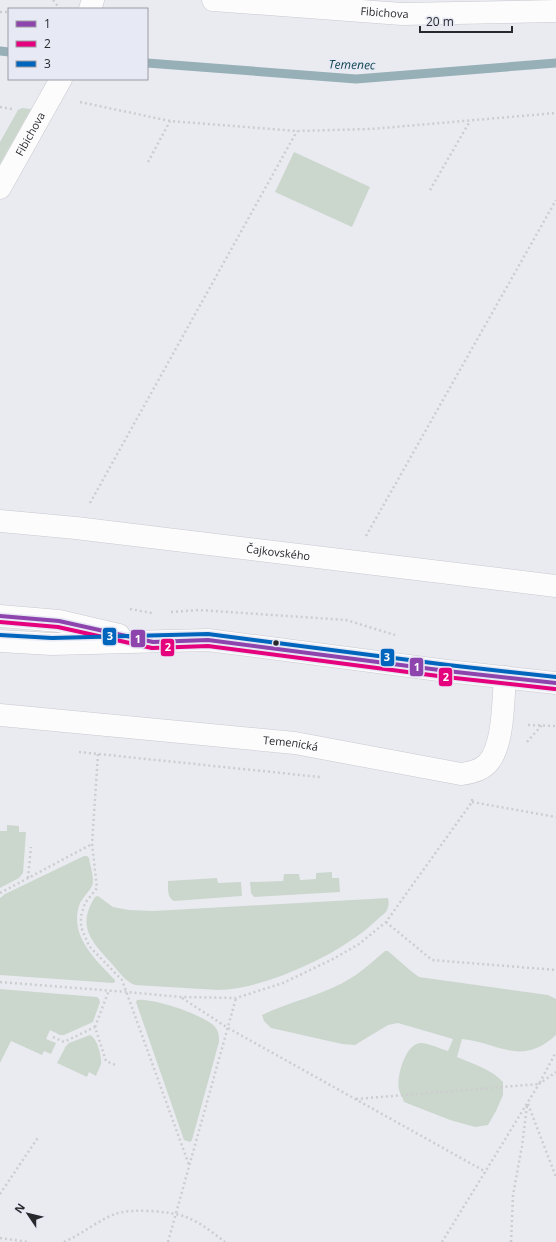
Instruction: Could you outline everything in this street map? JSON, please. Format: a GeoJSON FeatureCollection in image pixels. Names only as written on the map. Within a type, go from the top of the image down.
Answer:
{"type":"FeatureCollection","features":[{"type":"Feature","properties":{"kind":"street","name":"Fibichova"},"geometry":{"type":"LineString","coordinates":[[214,0],[402,14],[556,11]]}},
{"type":"Feature","properties":{"kind":"street","name":"Fibichova"},"geometry":{"type":"LineString","coordinates":[[0,188],[57,87]]}},
{"type":"Feature","properties":{"kind":"street","name":"Čajkovského"},"geometry":{"type":"LineString","coordinates":[[0,521],[76,528],[556,586]]}},
{"type":"Feature","properties":{"kind":"street"},"geometry":{"type":"LineString","coordinates":[[0,616],[59,622],[153,642]]}},
{"type":"Feature","properties":{"kind":"street"},"geometry":{"type":"LineString","coordinates":[[0,641],[52,644],[208,640],[447,671],[556,683]]}},
{"type":"Feature","properties":{"kind":"street"},"geometry":{"type":"LineString","coordinates":[[472,773],[487,764],[497,749],[502,724],[505,677]]}},
{"type":"Feature","properties":{"kind":"street","name":"Temenická"},"geometry":{"type":"LineString","coordinates":[[0,715],[295,743],[461,774],[472,773]]}},
{"type":"Feature","properties":{"kind":"path"},"geometry":{"type":"LineString","coordinates":[[53,0],[59,8]]}},
{"type":"Feature","properties":{"kind":"path"},"geometry":{"type":"LineString","coordinates":[[57,87],[170,121],[297,131],[371,129],[556,113]]}},
{"type":"Feature","properties":{"kind":"path"},"geometry":{"type":"LineString","coordinates":[[0,107],[12,108]]}},
{"type":"Feature","properties":{"kind":"path"},"geometry":{"type":"LineString","coordinates":[[148,162],[170,121]]}},
{"type":"Feature","properties":{"kind":"path"},"geometry":{"type":"LineString","coordinates":[[430,190],[470,121]]}},
{"type":"Feature","properties":{"kind":"path"},"geometry":{"type":"LineString","coordinates":[[76,528],[297,131]]}},
{"type":"Feature","properties":{"kind":"path"},"geometry":{"type":"LineString","coordinates":[[351,562],[556,200]]}},
{"type":"Feature","properties":{"kind":"path"},"geometry":{"type":"LineString","coordinates":[[98,754],[92,844],[97,888],[85,903],[81,916],[81,927],[89,946],[122,980],[190,1165]]}},
{"type":"Feature","properties":{"kind":"path"},"geometry":{"type":"LineString","coordinates":[[0,982],[181,997],[236,998],[283,983],[333,959],[359,944],[386,922],[472,802],[472,773]]}},
{"type":"Feature","properties":{"kind":"path"},"geometry":{"type":"LineString","coordinates":[[472,802],[556,817]]}},
{"type":"Feature","properties":{"kind":"path"},"geometry":{"type":"LineString","coordinates":[[0,893],[92,844]]}},
{"type":"Feature","properties":{"kind":"path"},"geometry":{"type":"LineString","coordinates":[[28,878],[31,847]]}},
{"type":"Feature","properties":{"kind":"path"},"geometry":{"type":"LineString","coordinates":[[386,922],[432,960],[556,970]]}},
{"type":"Feature","properties":{"kind":"path"},"geometry":{"type":"LineString","coordinates":[[109,990],[95,1027],[106,1061],[115,1065]]}},
{"type":"Feature","properties":{"kind":"path"},"geometry":{"type":"LineString","coordinates":[[181,997],[228,1028],[486,1172]]}},
{"type":"Feature","properties":{"kind":"path"},"geometry":{"type":"LineString","coordinates":[[168,1242],[236,998]]}},
{"type":"Feature","properties":{"kind":"path"},"geometry":{"type":"LineString","coordinates":[[53,1037],[64,1042],[95,1027]]}},
{"type":"Feature","properties":{"kind":"path"},"geometry":{"type":"LineString","coordinates":[[442,1242],[528,1103],[556,1052]]}},
{"type":"Feature","properties":{"kind":"path"},"geometry":{"type":"LineString","coordinates":[[356,1099],[539,1084],[556,1072]]}},
{"type":"Feature","properties":{"kind":"path"},"geometry":{"type":"LineString","coordinates":[[528,1103],[556,1177]]}},
{"type":"Feature","properties":{"kind":"path"},"geometry":{"type":"LineString","coordinates":[[511,1242],[513,1195],[528,1103]]}},
{"type":"Feature","properties":{"kind":"path"},"geometry":{"type":"LineString","coordinates":[[0,1194],[39,1136]]}},
{"type":"Feature","properties":{"kind":"path"},"geometry":{"type":"LineString","coordinates":[[64,1242],[98,1222],[117,1213],[143,1210],[176,1214],[187,1217],[225,1242]]}},
{"type":"Feature","properties":{"kind":"path"},"geometry":{"type":"LineString","coordinates":[[0,1238],[28,1242]]}},
{"type":"Feature","properties":{"kind":"shaded area"},"geometry":{"type":"Polygon","coordinates":[[[22,108],[31,109],[0,164],[0,142],[18,110],[22,108]]]}},
{"type":"Feature","properties":{"kind":"shaded area"},"geometry":{"type":"Polygon","coordinates":[[[294,152],[370,187],[352,227],[275,192],[294,152]]]}},
{"type":"Feature","properties":{"kind":"shaded area"},"geometry":{"type":"Polygon","coordinates":[[[7,825],[19,826],[19,832],[26,832],[23,873],[19,878],[0,888],[0,831],[7,831],[7,825]]]}},
{"type":"Feature","properties":{"kind":"shaded area"},"geometry":{"type":"Polygon","coordinates":[[[84,856],[89,858],[93,883],[80,903],[77,915],[78,926],[86,946],[99,964],[115,980],[115,982],[0,975],[0,898],[5,894],[84,856]]]}},
{"type":"Feature","properties":{"kind":"shaded area"},"geometry":{"type":"Polygon","coordinates":[[[332,872],[332,878],[339,878],[340,892],[254,897],[251,893],[250,882],[283,881],[284,874],[299,874],[300,880],[316,879],[316,873],[332,872]]]}},
{"type":"Feature","properties":{"kind":"shaded area"},"geometry":{"type":"Polygon","coordinates":[[[217,878],[218,883],[241,882],[242,896],[174,901],[170,898],[168,881],[217,878]]]}},
{"type":"Feature","properties":{"kind":"shaded area"},"geometry":{"type":"Polygon","coordinates":[[[98,896],[113,907],[129,910],[153,911],[388,898],[389,904],[386,912],[357,936],[320,959],[294,971],[250,986],[218,990],[135,985],[129,982],[98,948],[89,934],[87,917],[89,908],[95,897],[98,896]]]}},
{"type":"Feature","properties":{"kind":"shaded area"},"geometry":{"type":"Polygon","coordinates":[[[385,951],[388,951],[419,977],[548,995],[556,999],[556,1035],[543,1045],[532,1050],[510,1050],[462,1039],[457,1057],[487,1070],[503,1082],[503,1095],[488,1125],[475,1127],[450,1120],[404,1102],[400,1093],[398,1085],[400,1070],[410,1049],[415,1045],[424,1043],[448,1051],[453,1039],[398,1023],[388,1025],[355,1045],[342,1044],[271,1028],[264,1021],[262,1015],[341,984],[364,969],[385,951]]]}},
{"type":"Feature","properties":{"kind":"shaded area"},"geometry":{"type":"Polygon","coordinates":[[[0,989],[97,997],[100,1002],[93,1022],[64,1035],[60,1035],[50,1030],[46,1039],[56,1043],[51,1054],[44,1051],[42,1055],[11,1041],[0,1063],[0,989]]]}},
{"type":"Feature","properties":{"kind":"shaded area"},"geometry":{"type":"Polygon","coordinates":[[[137,1000],[166,1004],[201,1017],[215,1027],[218,1032],[219,1042],[192,1140],[190,1142],[184,1140],[136,1002],[137,1000]]]}},
{"type":"Feature","properties":{"kind":"shaded area"},"geometry":{"type":"Polygon","coordinates":[[[90,1035],[97,1043],[101,1057],[101,1064],[96,1076],[89,1072],[87,1077],[57,1063],[69,1043],[90,1035]]]}},
{"type":"Feature","properties":{"kind":"waterway","name":"Temenec"},"geometry":{"type":"LineString","coordinates":[[0,51],[8,52]]}},
{"type":"Feature","properties":{"kind":"waterway","name":"Temenec"},"geometry":{"type":"LineString","coordinates":[[148,63],[356,79],[556,63]]}},
{"type":"Feature","properties":{"kind":"transit line","name":"1"},"geometry":{"type":"LineString","coordinates":[[0,616],[59,621],[153,642],[208,640],[447,671],[556,683]]}},
{"type":"Feature","properties":{"kind":"transit line","name":"2"},"geometry":{"type":"LineString","coordinates":[[0,622],[58,627],[152,648],[208,646],[446,677],[555,689]]}},
{"type":"Feature","properties":{"kind":"transit line","name":"3"},"geometry":{"type":"LineString","coordinates":[[0,635],[52,638],[208,634],[448,665],[556,677]]}}]}
